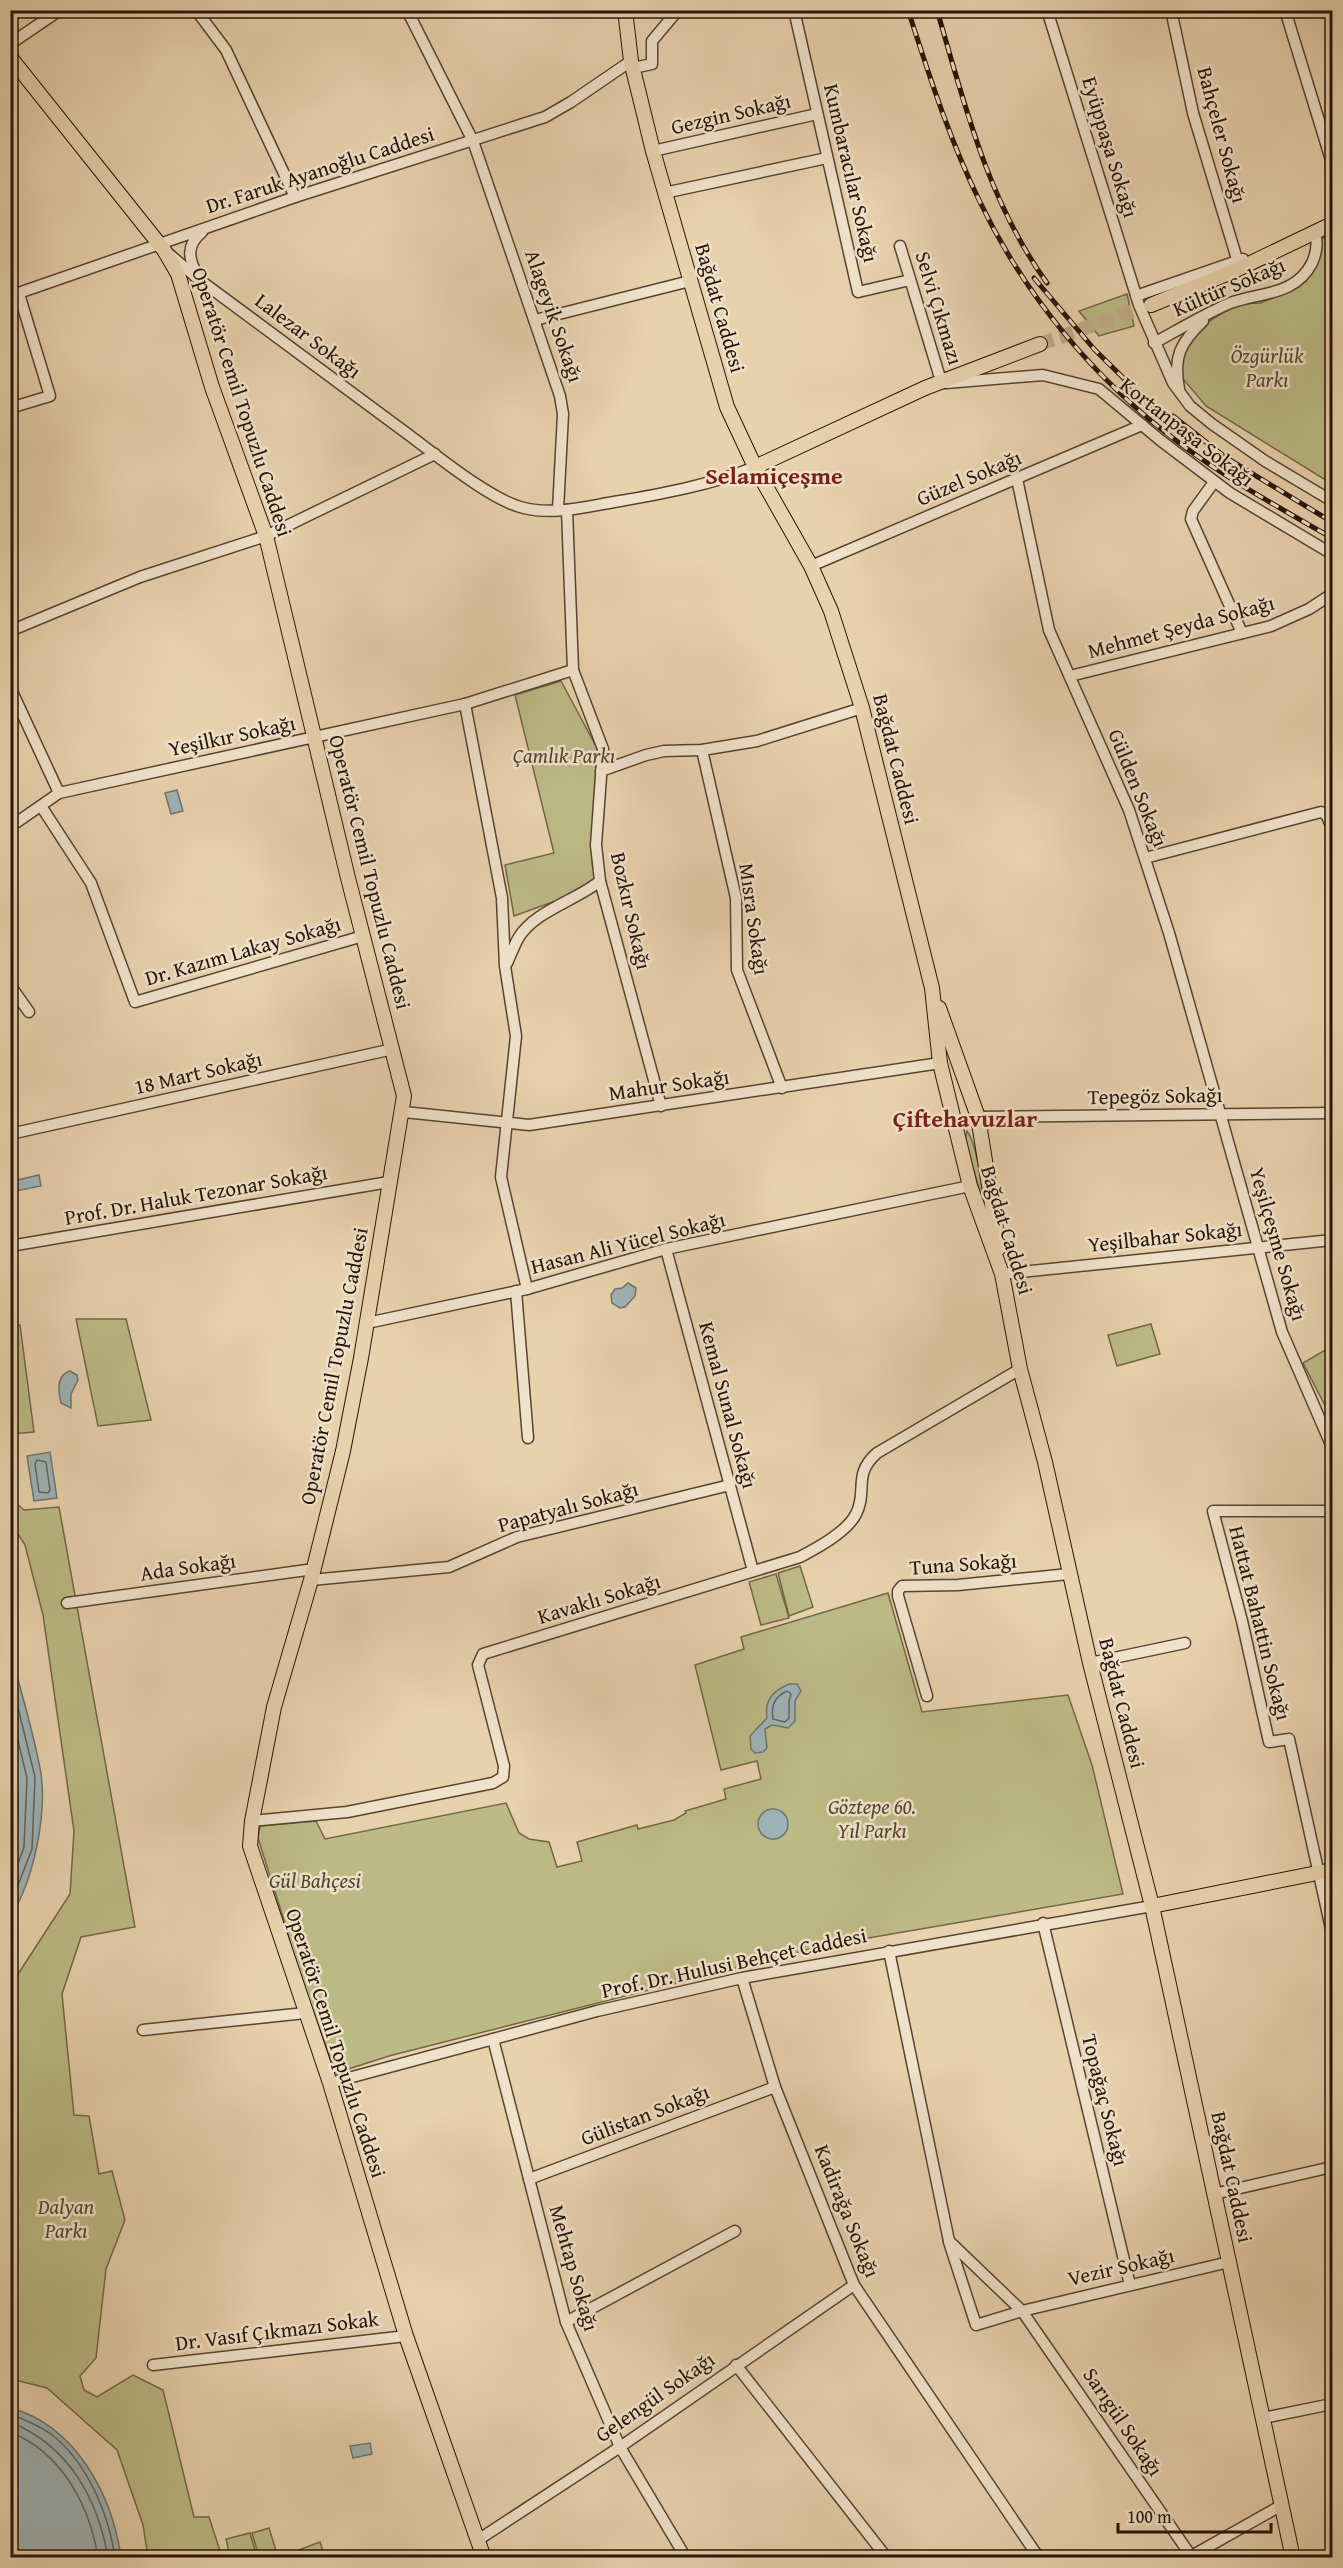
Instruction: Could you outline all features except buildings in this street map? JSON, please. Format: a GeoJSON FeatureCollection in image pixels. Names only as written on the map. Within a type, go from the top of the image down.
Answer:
{"type":"FeatureCollection","features":[{"type":"Feature","properties":{"kind":"main road","name":"Bağdat Caddesi"},"geometry":{"type":"LineString","coordinates":[[625,10],[632,64],[653,151],[727,407],[755,467],[811,566],[834,621],[862,708],[932,988],[940,1063],[970,1186],[1002,1274],[1020,1369],[1045,1462],[1090,1663],[1152,1906],[1293,2558]]}},
{"type":"Feature","properties":{"kind":"main road","name":"Operatör Cemil Topuzlu Caddesi"},"geometry":{"type":"LineString","coordinates":[[10,57],[160,245],[173,262],[178,274],[212,387],[266,536],[404,1096],[404,1112],[389,1182],[367,1323],[343,1451],[313,1574],[274,1707],[252,1821],[250,1846],[330,2083],[406,2336],[484,2558]]}},
{"type":"Feature","properties":{"kind":"main road"},"geometry":{"type":"LineString","coordinates":[[1151,305],[1332,224]]}},
{"type":"Feature","properties":{"kind":"main road"},"geometry":{"type":"LineString","coordinates":[[755,467],[938,383],[1041,344]]}},
{"type":"Feature","properties":{"kind":"main road"},"geometry":{"type":"LineString","coordinates":[[932,988],[978,1117],[1002,1274]]}},
{"type":"Feature","properties":{"kind":"main road"},"geometry":{"type":"LineString","coordinates":[[1152,1906],[1332,1870]]}},
{"type":"Feature","properties":{"kind":"street"},"geometry":{"type":"LineString","coordinates":[[10,44],[60,10]]}},
{"type":"Feature","properties":{"kind":"street"},"geometry":{"type":"LineString","coordinates":[[196,10],[226,50],[295,197]]}},
{"type":"Feature","properties":{"kind":"street","name":"Alageyik Sokağı"},"geometry":{"type":"LineString","coordinates":[[407,10],[473,141],[562,407],[562,510]]}},
{"type":"Feature","properties":{"kind":"street","name":"Dr. Faruk Ayanoğlu Caddesi"},"geometry":{"type":"LineString","coordinates":[[15,295],[295,197],[545,117],[632,64],[652,64],[652,40],[678,10]]}},
{"type":"Feature","properties":{"kind":"street","name":"Kumbaracılar Sokağı"},"geometry":{"type":"LineString","coordinates":[[794,10],[858,292],[910,280]]}},
{"type":"Feature","properties":{"kind":"street","name":"Eyüppaşa Sokağı"},"geometry":{"type":"LineString","coordinates":[[1047,10],[1136,296],[1156,347]]}},
{"type":"Feature","properties":{"kind":"street","name":"Bahçeler Sokağı"},"geometry":{"type":"LineString","coordinates":[[1171,10],[1193,113],[1238,265]]}},
{"type":"Feature","properties":{"kind":"street"},"geometry":{"type":"LineString","coordinates":[[1285,10],[1332,164]]}},
{"type":"Feature","properties":{"kind":"street","name":"Gezgin Sokağı"},"geometry":{"type":"LineString","coordinates":[[653,151],[817,114]]}},
{"type":"Feature","properties":{"kind":"street"},"geometry":{"type":"LineString","coordinates":[[664,193],[827,158]]}},
{"type":"Feature","properties":{"kind":"street"},"geometry":{"type":"LineString","coordinates":[[201,281],[190,262],[190,248],[195,238],[211,226]]}},
{"type":"Feature","properties":{"kind":"street","name":"Kültür Sokağı"},"geometry":{"type":"LineString","coordinates":[[1156,347],[1212,312],[1235,301],[1256,298],[1283,289],[1298,280],[1307,271],[1315,256],[1317,241],[1315,232]]}},
{"type":"Feature","properties":{"kind":"street","name":"Lalezar Sokağı"},"geometry":{"type":"LineString","coordinates":[[160,245],[201,281],[435,454],[514,505],[528,509],[562,510],[644,497],[718,480],[755,467]]}},
{"type":"Feature","properties":{"kind":"street","name":"Selvi Çıkmazı"},"geometry":{"type":"LineString","coordinates":[[900,246],[938,383]]}},
{"type":"Feature","properties":{"kind":"street"},"geometry":{"type":"LineString","coordinates":[[1136,296],[1238,265]]}},
{"type":"Feature","properties":{"kind":"street"},"geometry":{"type":"LineString","coordinates":[[534,320],[690,281]]}},
{"type":"Feature","properties":{"kind":"street"},"geometry":{"type":"LineString","coordinates":[[10,408],[50,396],[15,295]]}},
{"type":"Feature","properties":{"kind":"street"},"geometry":{"type":"LineString","coordinates":[[1156,347],[1168,358],[1179,351],[1191,333],[1212,312]]}},
{"type":"Feature","properties":{"kind":"street"},"geometry":{"type":"LineString","coordinates":[[1156,347],[1182,397],[1194,411],[1231,438],[1332,501]]}},
{"type":"Feature","properties":{"kind":"street"},"geometry":{"type":"LineString","coordinates":[[1179,351],[1177,369],[1182,397]]}},
{"type":"Feature","properties":{"kind":"street","name":"Kortanpaşa Sokağı"},"geometry":{"type":"LineString","coordinates":[[938,383],[1032,375],[1052,376],[1102,390],[1214,482],[1332,554]]}},
{"type":"Feature","properties":{"kind":"street","name":"Güzel Sokağı"},"geometry":{"type":"LineString","coordinates":[[811,566],[1142,425]]}},
{"type":"Feature","properties":{"kind":"street"},"geometry":{"type":"LineString","coordinates":[[10,631],[140,577],[266,536],[435,454]]}},
{"type":"Feature","properties":{"kind":"street","name":"Gülden Sokağı"},"geometry":{"type":"LineString","coordinates":[[1017,479],[1048,627],[1123,792],[1169,933],[1220,1115]]}},
{"type":"Feature","properties":{"kind":"street"},"geometry":{"type":"LineString","coordinates":[[1214,482],[1192,512],[1191,519],[1242,633]]}},
{"type":"Feature","properties":{"kind":"street","name":"Bozkır Sokağı"},"geometry":{"type":"LineString","coordinates":[[562,510],[573,670],[603,749],[596,845],[600,881],[660,1106]]}},
{"type":"Feature","properties":{"kind":"street","name":"Mehmet Şeyda Sokağı"},"geometry":{"type":"LineString","coordinates":[[1070,676],[1286,620],[1315,606],[1332,594]]}},
{"type":"Feature","properties":{"kind":"street","name":"Yeşilkır Sokağı"},"geometry":{"type":"LineString","coordinates":[[10,827],[59,793],[465,704],[573,670]]}},
{"type":"Feature","properties":{"kind":"street"},"geometry":{"type":"LineString","coordinates":[[10,687],[59,793]]}},
{"type":"Feature","properties":{"kind":"street"},"geometry":{"type":"LineString","coordinates":[[465,704],[502,898],[505,966],[516,1036],[501,1177],[522,1290],[528,1438]]}},
{"type":"Feature","properties":{"kind":"street"},"geometry":{"type":"LineString","coordinates":[[601,771],[646,755],[702,750],[757,741],[862,708]]}},
{"type":"Feature","properties":{"kind":"street","name":"Mısra Sokağı"},"geometry":{"type":"LineString","coordinates":[[702,750],[736,898],[737,970],[782,1088]]}},
{"type":"Feature","properties":{"kind":"street","name":"Dr. Kazım Lakay Sokağı"},"geometry":{"type":"LineString","coordinates":[[41,806],[91,883],[135,1002],[363,936]]}},
{"type":"Feature","properties":{"kind":"street"},"geometry":{"type":"LineString","coordinates":[[1145,858],[1321,812],[1325,813],[1330,823]]}},
{"type":"Feature","properties":{"kind":"street"},"geometry":{"type":"LineString","coordinates":[[505,966],[520,935],[549,910],[589,890],[600,881]]}},
{"type":"Feature","properties":{"kind":"street"},"geometry":{"type":"LineString","coordinates":[[10,985],[29,1012]]}},
{"type":"Feature","properties":{"kind":"street","name":"18 Mart Sokağı"},"geometry":{"type":"LineString","coordinates":[[10,1134],[393,1049]]}},
{"type":"Feature","properties":{"kind":"street","name":"Mahur Sokağı"},"geometry":{"type":"LineString","coordinates":[[404,1112],[529,1125],[940,1063]]}},
{"type":"Feature","properties":{"kind":"street","name":"Tepegöz Sokağı"},"geometry":{"type":"LineString","coordinates":[[978,1117],[1332,1113]]}},
{"type":"Feature","properties":{"kind":"street","name":"Yeşilçeşme Sokağı"},"geometry":{"type":"LineString","coordinates":[[1220,1115],[1285,1339],[1332,1447]]}},
{"type":"Feature","properties":{"kind":"street","name":"Prof. Dr. Haluk Tezonar Sokağı"},"geometry":{"type":"LineString","coordinates":[[10,1246],[389,1182]]}},
{"type":"Feature","properties":{"kind":"street","name":"Hasan Ali Yücel Sokağı"},"geometry":{"type":"LineString","coordinates":[[367,1323],[522,1290],[666,1249],[970,1186]]}},
{"type":"Feature","properties":{"kind":"street","name":"Yeşilbahar Sokağı"},"geometry":{"type":"LineString","coordinates":[[1002,1274],[1332,1240]]}},
{"type":"Feature","properties":{"kind":"street","name":"Kemal Sunal Sokağı"},"geometry":{"type":"LineString","coordinates":[[666,1249],[753,1571]]}},
{"type":"Feature","properties":{"kind":"street","name":"Kavaklı Sokağı"},"geometry":{"type":"LineString","coordinates":[[252,1821],[346,1812],[493,1783],[502,1777],[504,1766],[478,1665],[483,1654],[800,1557],[824,1544],[856,1515],[864,1467],[877,1453],[1020,1369]]}},
{"type":"Feature","properties":{"kind":"street","name":"Papatyalı Sokağı"},"geometry":{"type":"LineString","coordinates":[[313,1574],[449,1568],[517,1537],[730,1485]]}},
{"type":"Feature","properties":{"kind":"street","name":"Hattat Bahattin Sokağı"},"geometry":{"type":"LineString","coordinates":[[1318,1873],[1289,1739],[1269,1742],[1242,1622],[1213,1511],[1332,1511]]}},
{"type":"Feature","properties":{"kind":"street","name":"Ada Sokağı"},"geometry":{"type":"LineString","coordinates":[[67,1603],[313,1574]]}},
{"type":"Feature","properties":{"kind":"street","name":"Tuna Sokağı"},"geometry":{"type":"LineString","coordinates":[[927,1696],[898,1596],[898,1591],[902,1586],[958,1585],[1069,1574]]}},
{"type":"Feature","properties":{"kind":"street"},"geometry":{"type":"LineString","coordinates":[[1090,1663],[1185,1643]]}},
{"type":"Feature","properties":{"kind":"street"},"geometry":{"type":"LineString","coordinates":[[1318,1873],[1332,1933]]}},
{"type":"Feature","properties":{"kind":"street","name":"Prof. Dr. Hulusi Behçet Caddesi"},"geometry":{"type":"LineString","coordinates":[[330,2083],[597,2011],[742,1978],[1043,1923],[1152,1906]]}},
{"type":"Feature","properties":{"kind":"street","name":"Topağaç Sokağı"},"geometry":{"type":"LineString","coordinates":[[1043,1923],[1130,2285]]}},
{"type":"Feature","properties":{"kind":"street"},"geometry":{"type":"LineString","coordinates":[[889,1951],[948,2241],[976,2325],[1022,2310]]}},
{"type":"Feature","properties":{"kind":"street","name":"Kadirağa Sokağı"},"geometry":{"type":"LineString","coordinates":[[742,1978],[776,2086],[854,2285],[1039,2558]]}},
{"type":"Feature","properties":{"kind":"street"},"geometry":{"type":"LineString","coordinates":[[143,2030],[305,2013]]}},
{"type":"Feature","properties":{"kind":"street","name":"Mehtap Sokağı"},"geometry":{"type":"LineString","coordinates":[[493,2038],[566,2322],[620,2447],[686,2558]]}},
{"type":"Feature","properties":{"kind":"street","name":"Gülistan Sokağı"},"geometry":{"type":"LineString","coordinates":[[529,2179],[776,2086]]}},
{"type":"Feature","properties":{"kind":"street"},"geometry":{"type":"LineString","coordinates":[[1214,2194],[1332,2167]]}},
{"type":"Feature","properties":{"kind":"street"},"geometry":{"type":"LineString","coordinates":[[566,2322],[735,2230]]}},
{"type":"Feature","properties":{"kind":"street","name":"Sarıgül Sokağı"},"geometry":{"type":"LineString","coordinates":[[948,2241],[1022,2310],[1190,2557]]}},
{"type":"Feature","properties":{"kind":"street","name":"Vezir Sokağı"},"geometry":{"type":"LineString","coordinates":[[1022,2310],[1229,2262]]}},
{"type":"Feature","properties":{"kind":"street","name":"Gelengül Sokağı"},"geometry":{"type":"LineString","coordinates":[[478,2540],[620,2447],[854,2285]]}},
{"type":"Feature","properties":{"kind":"street","name":"Dr. Vasıf Çıkmazı Sokak"},"geometry":{"type":"LineString","coordinates":[[153,2365],[406,2336]]}},
{"type":"Feature","properties":{"kind":"street"},"geometry":{"type":"LineString","coordinates":[[736,2365],[887,2558]]}},
{"type":"Feature","properties":{"kind":"street"},"geometry":{"type":"LineString","coordinates":[[1263,2418],[1332,2404]]}},
{"type":"Feature","properties":{"kind":"street"},"geometry":{"type":"LineString","coordinates":[[1190,2557],[1282,2505]]}},
{"type":"Feature","properties":{"kind":"green space","name":"Özgürlük Parkı"},"geometry":{"type":"Polygon","coordinates":[[[1332,234],[1332,484],[1206,406],[1183,379],[1179,363],[1182,350],[1205,324],[1236,304],[1260,303],[1291,291],[1312,273],[1321,239],[1332,234]]]}},
{"type":"Feature","properties":{"kind":"green space"},"geometry":{"type":"Polygon","coordinates":[[[1127,294],[1134,326],[1099,336],[1079,311],[1127,294]]]}},
{"type":"Feature","properties":{"kind":"green space","name":"Çamlık Parkı"},"geometry":{"type":"Polygon","coordinates":[[[561,681],[598,750],[596,766],[598,877],[572,895],[514,916],[505,865],[554,853],[515,695],[561,681]]]}},
{"type":"Feature","properties":{"kind":"green space"},"geometry":{"type":"Polygon","coordinates":[[[967,1131],[978,1164],[982,1199],[965,1140],[967,1131]]]}},
{"type":"Feature","properties":{"kind":"green space"},"geometry":{"type":"Polygon","coordinates":[[[76,1319],[126,1319],[151,1420],[98,1426],[76,1319]]]}},
{"type":"Feature","properties":{"kind":"green space"},"geometry":{"type":"Polygon","coordinates":[[[1151,1324],[1160,1354],[1117,1366],[1108,1335],[1151,1324]]]}},
{"type":"Feature","properties":{"kind":"green space"},"geometry":{"type":"Polygon","coordinates":[[[20,1325],[34,1432],[11,1434],[11,1326],[20,1325]]]}},
{"type":"Feature","properties":{"kind":"green space"},"geometry":{"type":"Polygon","coordinates":[[[1332,1346],[1332,1419],[1303,1363],[1332,1346]]]}},
{"type":"Feature","properties":{"kind":"green space","name":"Dalyan Parkı"},"geometry":{"type":"Polygon","coordinates":[[[10,1498],[24,1510],[59,1507],[135,1927],[81,1937],[62,1994],[74,2115],[89,2116],[99,2174],[112,2171],[125,2220],[106,2269],[96,2358],[80,2376],[84,2390],[97,2397],[133,2375],[163,2390],[194,2517],[209,2517],[222,2557],[148,2557],[143,2525],[117,2450],[47,2388],[11,2379],[11,1985],[70,1894],[74,1831],[43,1615],[25,1545],[11,1523],[10,1498]]]}},
{"type":"Feature","properties":{"kind":"green space"},"geometry":{"type":"Polygon","coordinates":[[[800,1566],[813,1607],[789,1616],[778,1573],[800,1566]]]}},
{"type":"Feature","properties":{"kind":"green space"},"geometry":{"type":"Polygon","coordinates":[[[776,1574],[789,1618],[761,1625],[749,1582],[776,1574]]]}},
{"type":"Feature","properties":{"kind":"green space","name":"Göztepe 60. Yıl Parkı"},"geometry":{"type":"Polygon","coordinates":[[[888,1593],[922,1712],[1068,1695],[1092,1765],[1123,1894],[822,1946],[389,2056],[336,2073],[297,1968],[258,1838],[260,1826],[316,1821],[325,1839],[506,1803],[519,1833],[529,1839],[549,1842],[557,1867],[582,1861],[577,1842],[637,1825],[638,1829],[674,1820],[686,1813],[685,1811],[726,1799],[724,1789],[761,1779],[757,1761],[721,1770],[695,1665],[744,1649],[741,1637],[888,1593]]]}},
{"type":"Feature","properties":{"kind":"green space"},"geometry":{"type":"Polygon","coordinates":[[[269,2528],[278,2557],[259,2557],[252,2533],[269,2528]]]}},
{"type":"Feature","properties":{"kind":"green space"},"geometry":{"type":"Polygon","coordinates":[[[250,2533],[257,2557],[230,2557],[226,2539],[250,2533]]]}},
{"type":"Feature","properties":{"kind":"green space"},"geometry":{"type":"Polygon","coordinates":[[[320,2542],[325,2557],[280,2557],[320,2542]]]}},
{"type":"Feature","properties":{"kind":"water"},"geometry":{"type":"Polygon","coordinates":[[[177,790],[183,811],[171,814],[165,793],[177,790]]]}},
{"type":"Feature","properties":{"kind":"water"},"geometry":{"type":"Polygon","coordinates":[[[39,1175],[41,1186],[16,1191],[13,1181],[39,1175]]]}},
{"type":"Feature","properties":{"kind":"water"},"geometry":{"type":"Polygon","coordinates":[[[628,1283],[636,1288],[635,1296],[625,1307],[620,1308],[612,1303],[611,1295],[615,1289],[622,1288],[628,1283]]]}},
{"type":"Feature","properties":{"kind":"water"},"geometry":{"type":"Polygon","coordinates":[[[70,1371],[77,1375],[78,1380],[71,1394],[71,1408],[61,1403],[59,1389],[62,1376],[70,1371]]]}},
{"type":"Feature","properties":{"kind":"water"},"geometry":{"type":"Polygon","coordinates":[[[50,1452],[57,1498],[34,1501],[27,1456],[50,1452]]]}},
{"type":"Feature","properties":{"kind":"water"},"geometry":{"type":"Polygon","coordinates":[[[10,1649],[35,1743],[42,1791],[40,1828],[32,1867],[19,1902],[11,1916],[10,1649]]]}},
{"type":"Feature","properties":{"kind":"water"},"geometry":{"type":"Polygon","coordinates":[[[789,1684],[797,1684],[801,1691],[795,1701],[795,1721],[788,1728],[772,1725],[765,1729],[767,1748],[763,1752],[755,1753],[751,1749],[750,1736],[767,1718],[767,1706],[771,1697],[789,1684]]]}},
{"type":"Feature","properties":{"kind":"water"},"geometry":{"type":"Polygon","coordinates":[[[773,1809],[784,1813],[788,1824],[784,1835],[773,1839],[762,1835],[758,1824],[762,1813],[773,1809]]]}},
{"type":"Feature","properties":{"kind":"water"},"geometry":{"type":"Polygon","coordinates":[[[11,2408],[34,2417],[54,2430],[87,2466],[109,2510],[121,2557],[11,2557],[11,2408]]]}},
{"type":"Feature","properties":{"kind":"water"},"geometry":{"type":"Polygon","coordinates":[[[370,2443],[372,2454],[353,2458],[350,2446],[370,2443]]]}},
{"type":"Feature","properties":{"kind":"tunnel"},"geometry":{"type":"LineString","coordinates":[[1040,344],[1151,305]]}},
{"type":"Feature","properties":{"kind":"railway"},"geometry":{"type":"LineString","coordinates":[[908,10],[950,132],[980,202],[1018,270],[1065,334],[1118,392],[1178,442],[1235,481],[1332,538]]}},
{"type":"Feature","properties":{"kind":"railway"},"geometry":{"type":"LineString","coordinates":[[937,10],[980,152],[1009,219],[1026,252],[1047,283]]}},
{"type":"Feature","properties":{"kind":"railway"},"geometry":{"type":"LineString","coordinates":[[1034,278],[1094,349],[1179,433]]}},
{"type":"Feature","properties":{"kind":"railway"},"geometry":{"type":"LineString","coordinates":[[1173,416],[1225,457],[1332,522]]}},
{"type":"Feature","properties":{"kind":"district","name":"Selamiçeşme"},"geometry":{"type":"Point","coordinates":[774,476]}},
{"type":"Feature","properties":{"kind":"district","name":"Çiftehavuzlar"},"geometry":{"type":"Point","coordinates":[965,1119]}},
{"type":"Feature","properties":{"kind":"park label","name":"Gül Bahçesi"},"geometry":{"type":"Point","coordinates":[315,1881]}}]}
